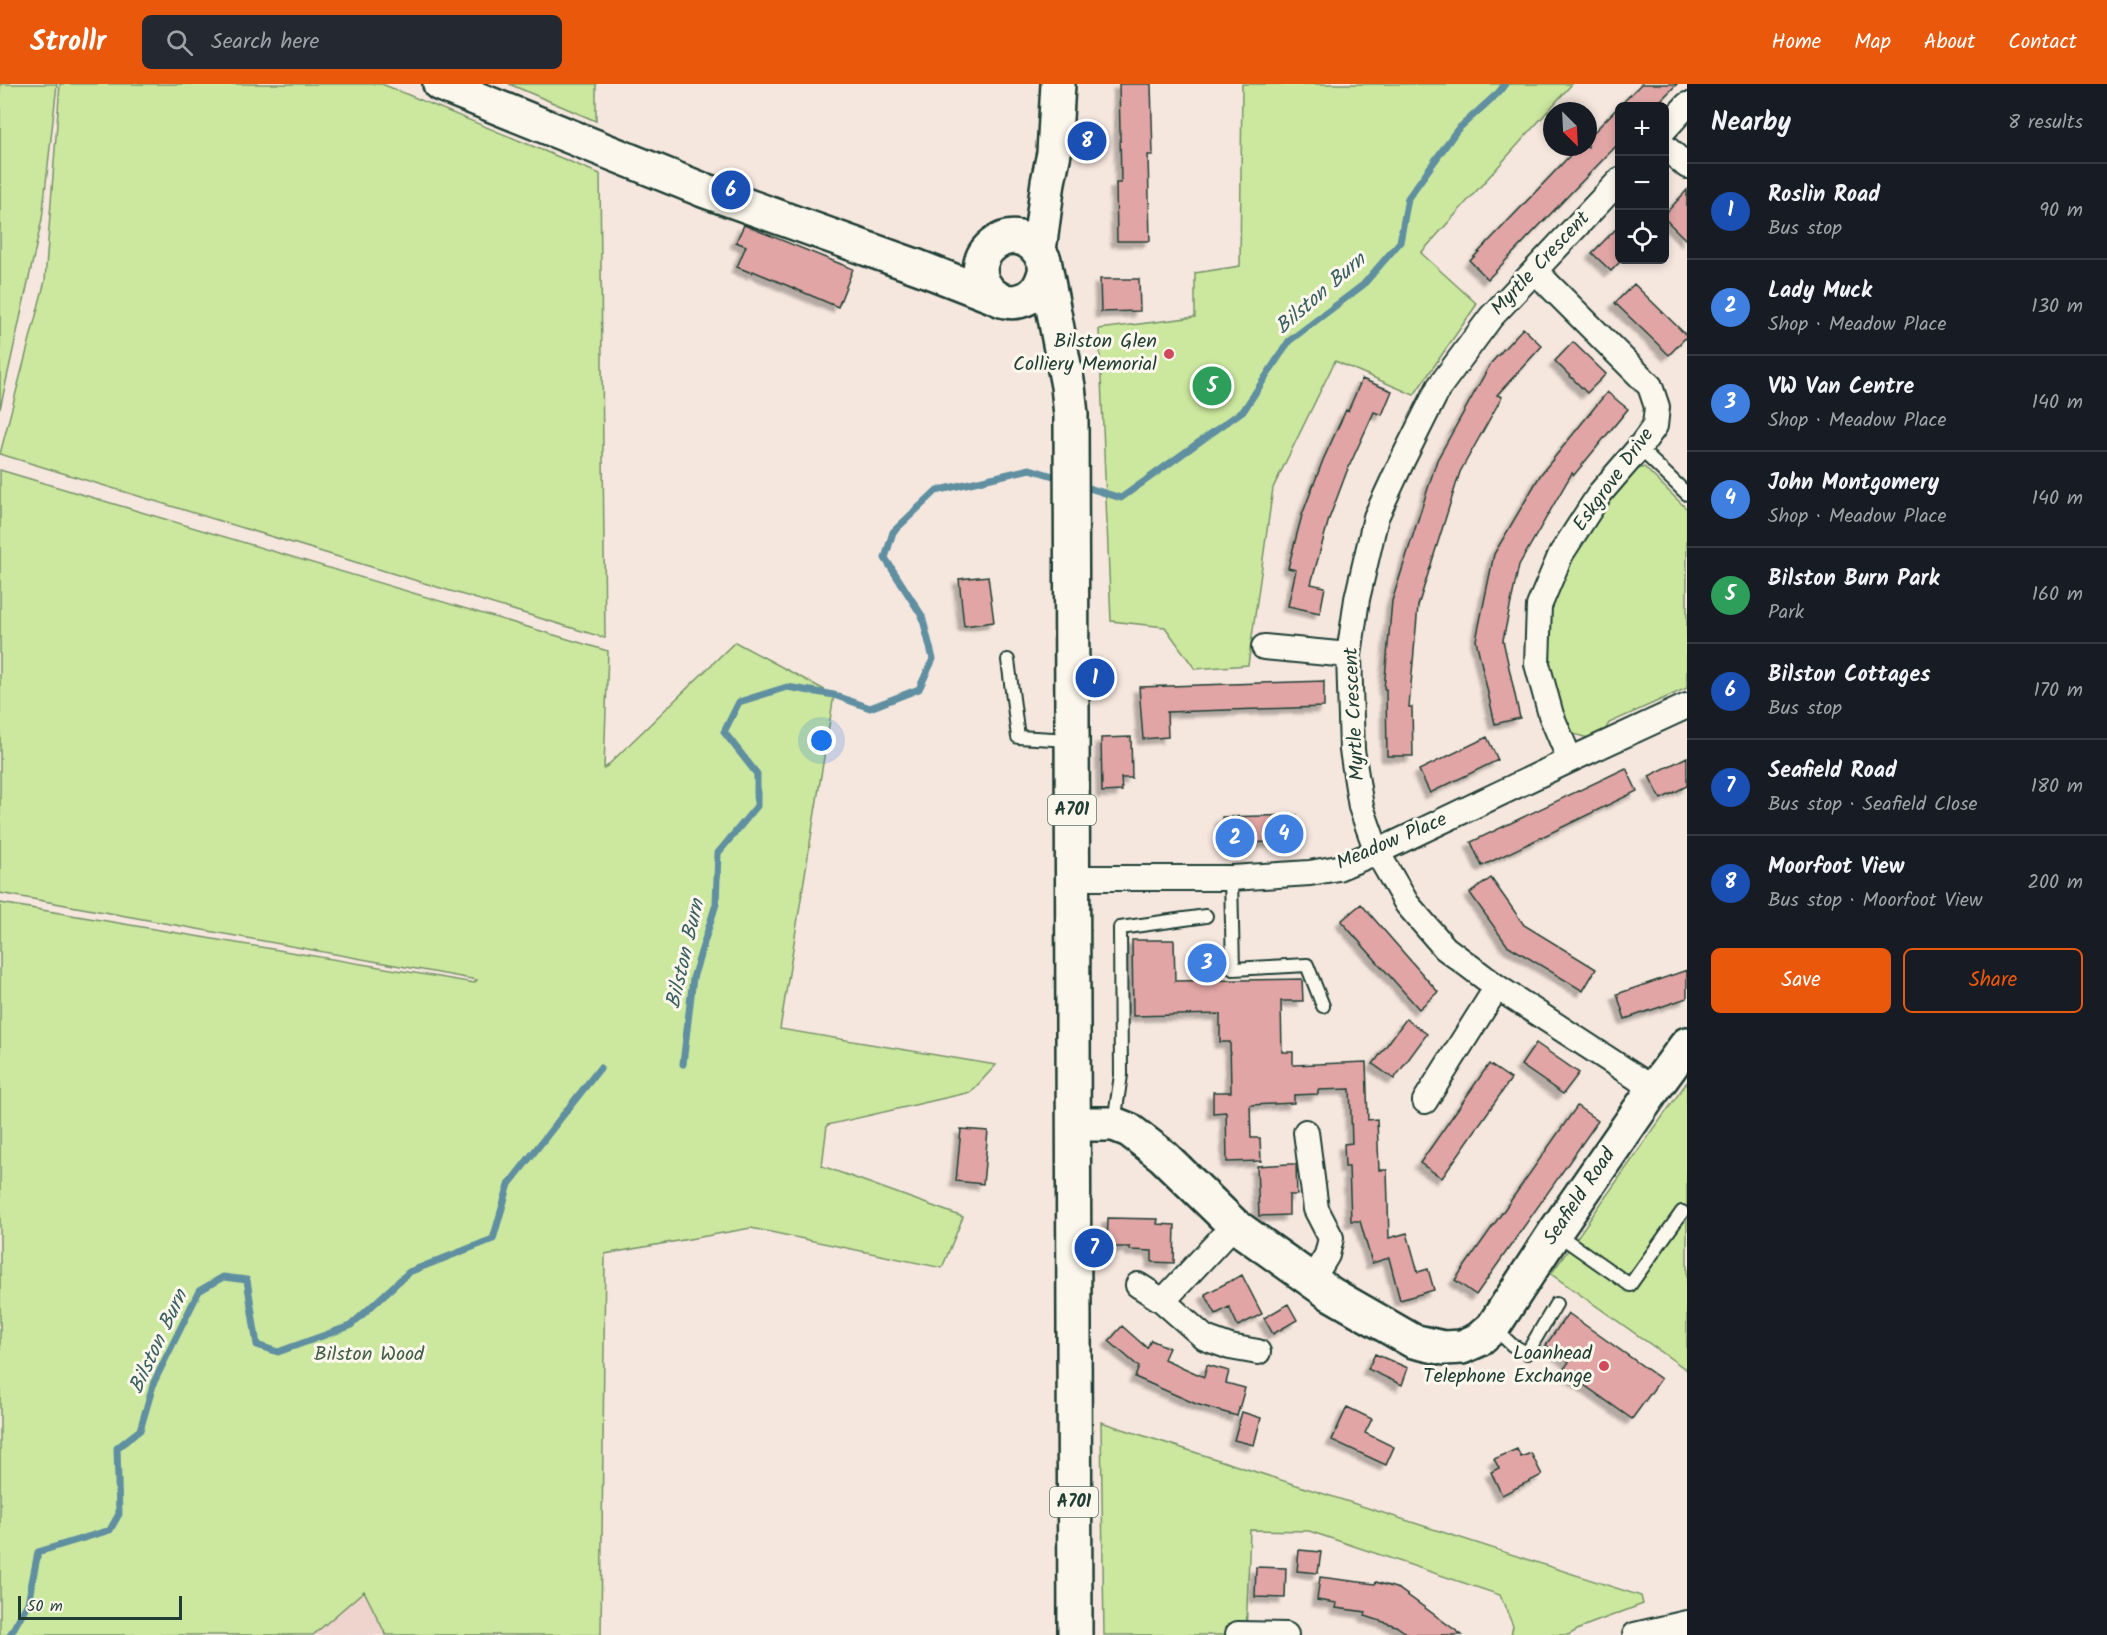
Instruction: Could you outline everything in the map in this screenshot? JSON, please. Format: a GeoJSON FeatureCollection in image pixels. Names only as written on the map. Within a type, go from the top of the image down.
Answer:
{"type":"FeatureCollection","features":[{"type":"Feature","properties":{"kind":"main road"},"geometry":{"type":"LineString","coordinates":[[440,84],[703,190],[1005,299],[1030,297],[1041,286],[1042,261],[1030,242],[1020,237],[997,240],[982,257],[980,272],[984,286],[1005,299]]}},
{"type":"Feature","properties":{"kind":"main road","name":"A701"},"geometry":{"type":"LineString","coordinates":[[1058,84],[1054,153],[1048,182],[1042,261],[1068,386],[1071,415],[1075,1635]]}},
{"type":"Feature","properties":{"kind":"main road","name":"A701"},"geometry":{"type":"LineString","coordinates":[[1008,237],[1048,182]]}},
{"type":"Feature","properties":{"kind":"main road"},"geometry":{"type":"LineString","coordinates":[[918,267],[982,257]]}},
{"type":"Feature","properties":{"kind":"main road","name":"A701"},"geometry":{"type":"LineString","coordinates":[[1005,299],[1061,355]]}},
{"type":"Feature","properties":{"kind":"main road","name":"Seafield Road"},"geometry":{"type":"LineString","coordinates":[[1074,1124],[1114,1124],[1129,1130],[1163,1156],[1234,1225],[1331,1294],[1413,1341],[1444,1348],[1462,1347],[1478,1340],[1493,1327],[1653,1089],[1687,1044]]}},
{"type":"Feature","properties":{"kind":"street"},"geometry":{"type":"LineString","coordinates":[[1669,125],[1687,105]]}},
{"type":"Feature","properties":{"kind":"street"},"geometry":{"type":"LineString","coordinates":[[1669,150],[1687,166]]}},
{"type":"Feature","properties":{"kind":"street","name":"Myrtle Crescent"},"geometry":{"type":"LineString","coordinates":[[1615,185],[1491,317],[1439,387],[1376,517],[1356,599],[1349,655],[1353,750],[1361,807],[1377,852],[1407,903],[1445,948],[1497,987],[1653,1089]]}},
{"type":"Feature","properties":{"kind":"street","name":"Eskgrove Drive"},"geometry":{"type":"LineString","coordinates":[[1535,271],[1650,386],[1657,407],[1655,426],[1640,448],[1601,492],[1562,554],[1539,606],[1538,664],[1551,715],[1570,760]]}},
{"type":"Feature","properties":{"kind":"street"},"geometry":{"type":"LineString","coordinates":[[1264,647],[1349,655]]}},
{"type":"Feature","properties":{"kind":"street","name":"Meadow Place"},"geometry":{"type":"LineString","coordinates":[[1073,878],[1231,878],[1310,873],[1338,868],[1377,852],[1687,706]]}},
{"type":"Feature","properties":{"kind":"street"},"geometry":{"type":"LineString","coordinates":[[1425,1101],[1497,987]]}},
{"type":"Feature","properties":{"kind":"street"},"geometry":{"type":"LineString","coordinates":[[1306,1132],[1316,1209],[1330,1238],[1328,1256],[1312,1280]]}},
{"type":"Feature","properties":{"kind":"street"},"geometry":{"type":"LineString","coordinates":[[1163,1301],[1234,1225]]}},
{"type":"Feature","properties":{"kind":"street"},"geometry":{"type":"LineString","coordinates":[[1138,1285],[1163,1301],[1205,1338],[1230,1347],[1258,1352]]}},
{"type":"Feature","properties":{"kind":"street"},"geometry":{"type":"LineString","coordinates":[[1635,1635],[1687,1623]]}},
{"type":"Feature","properties":{"kind":"street"},"geometry":{"type":"LineString","coordinates":[[1238,1634],[1286,1635]]}},
{"type":"Feature","properties":{"kind":"lane"},"geometry":{"type":"LineString","coordinates":[[1640,448],[1687,494]]}},
{"type":"Feature","properties":{"kind":"lane"},"geometry":{"type":"LineString","coordinates":[[1008,660],[1018,738],[1071,740]]}},
{"type":"Feature","properties":{"kind":"lane"},"geometry":{"type":"LineString","coordinates":[[1231,878],[1233,969],[1307,965],[1323,1006]]}},
{"type":"Feature","properties":{"kind":"lane"},"geometry":{"type":"LineString","coordinates":[[1114,1124],[1121,1075],[1120,928],[1206,916]]}},
{"type":"Feature","properties":{"kind":"lane"},"geometry":{"type":"LineString","coordinates":[[1555,1232],[1630,1285],[1682,1212]]}},
{"type":"Feature","properties":{"kind":"lane"},"geometry":{"type":"LineString","coordinates":[[1493,1327],[1512,1345],[1527,1353],[1556,1304]]}},
{"type":"Feature","properties":{"kind":"shaded area"},"geometry":{"type":"Polygon","coordinates":[[[364,1589],[386,1635],[308,1635],[364,1589]]]}},
{"type":"Feature","properties":{"kind":"green space"},"geometry":{"type":"Polygon","coordinates":[[[0,84],[57,84],[42,219],[0,409],[0,84]]]}},
{"type":"Feature","properties":{"kind":"green space"},"geometry":{"type":"Polygon","coordinates":[[[60,84],[382,84],[600,174],[605,638],[0,454],[45,281],[60,84]]]}},
{"type":"Feature","properties":{"kind":"green space"},"geometry":{"type":"Polygon","coordinates":[[[509,84],[596,84],[596,121],[509,84]]]}},
{"type":"Feature","properties":{"kind":"green space"},"geometry":{"type":"Polygon","coordinates":[[[1242,84],[1572,84],[1556,102],[1543,102],[1543,116],[1421,253],[1477,304],[1414,395],[1335,361],[1273,488],[1248,665],[1195,669],[1165,627],[1111,621],[1099,329],[1195,317],[1195,273],[1240,266],[1242,84]]]}},
{"type":"Feature","properties":{"kind":"green space"},"geometry":{"type":"Polygon","coordinates":[[[1644,467],[1687,509],[1687,688],[1609,723],[1603,734],[1588,738],[1574,734],[1561,716],[1549,664],[1550,610],[1570,556],[1633,471],[1644,467]]]}},
{"type":"Feature","properties":{"kind":"green space","name":"Bilston Wood"},"geometry":{"type":"Polygon","coordinates":[[[0,470],[608,651],[604,769],[735,642],[834,695],[780,1029],[996,1065],[971,1092],[827,1125],[822,1166],[963,1217],[942,1268],[751,1228],[605,1254],[601,1635],[386,1635],[364,1591],[313,1635],[0,1635],[0,903],[474,983],[477,980],[0,893],[0,470]]]}},
{"type":"Feature","properties":{"kind":"green space"},"geometry":{"type":"Polygon","coordinates":[[[1687,1082],[1687,1370],[1551,1274],[1687,1082]]]}},
{"type":"Feature","properties":{"kind":"green space"},"geometry":{"type":"Polygon","coordinates":[[[1101,1422],[1641,1596],[1643,1604],[1587,1625],[1568,1635],[1511,1635],[1513,1626],[1500,1595],[1309,1531],[1250,1530],[1246,1635],[1104,1635],[1101,1422]]]}},
{"type":"Feature","properties":{"kind":"building"},"geometry":{"type":"Polygon","coordinates":[[[1119,84],[1151,84],[1153,155],[1148,155],[1150,241],[1117,241],[1116,183],[1121,183],[1119,84]]]}},
{"type":"Feature","properties":{"kind":"building"},"geometry":{"type":"Polygon","coordinates":[[[1641,84],[1677,84],[1659,102],[1623,102],[1641,84]]]}},
{"type":"Feature","properties":{"kind":"building"},"geometry":{"type":"Polygon","coordinates":[[[1615,110],[1615,147],[1488,279],[1470,261],[1569,156],[1597,156],[1597,129],[1615,110]]]}},
{"type":"Feature","properties":{"kind":"building"},"geometry":{"type":"Polygon","coordinates":[[[1687,190],[1687,241],[1669,223],[1669,210],[1687,190]]]}},
{"type":"Feature","properties":{"kind":"building"},"geometry":{"type":"Polygon","coordinates":[[[744,225],[853,269],[838,307],[753,271],[752,273],[737,267],[746,246],[736,242],[744,225]]]}},
{"type":"Feature","properties":{"kind":"building"},"geometry":{"type":"Polygon","coordinates":[[[1615,230],[1615,264],[1618,264],[1611,271],[1592,253],[1615,230]]]}},
{"type":"Feature","properties":{"kind":"building"},"geometry":{"type":"Polygon","coordinates":[[[1100,279],[1139,279],[1140,311],[1101,312],[1100,279]]]}},
{"type":"Feature","properties":{"kind":"building"},"geometry":{"type":"Polygon","coordinates":[[[1634,284],[1687,336],[1669,355],[1615,303],[1634,284]]]}},
{"type":"Feature","properties":{"kind":"building"},"geometry":{"type":"Polygon","coordinates":[[[1523,328],[1542,346],[1497,395],[1502,397],[1460,472],[1418,606],[1409,707],[1412,707],[1413,756],[1387,756],[1386,689],[1384,689],[1392,601],[1437,460],[1491,363],[1523,328]]]}},
{"type":"Feature","properties":{"kind":"building"},"geometry":{"type":"Polygon","coordinates":[[[1573,342],[1606,374],[1587,393],[1555,361],[1573,342]]]}},
{"type":"Feature","properties":{"kind":"building"},"geometry":{"type":"Polygon","coordinates":[[[1362,379],[1392,391],[1382,415],[1374,412],[1347,471],[1329,519],[1311,584],[1325,587],[1320,613],[1288,606],[1296,570],[1288,568],[1302,515],[1323,460],[1362,379]]]}},
{"type":"Feature","properties":{"kind":"building"},"geometry":{"type":"Polygon","coordinates":[[[1607,392],[1628,409],[1574,475],[1572,473],[1519,565],[1503,640],[1520,718],[1495,724],[1476,640],[1494,554],[1541,474],[1607,392]]]}},
{"type":"Feature","properties":{"kind":"building"},"geometry":{"type":"Polygon","coordinates":[[[988,576],[994,622],[964,626],[959,579],[988,576]]]}},
{"type":"Feature","properties":{"kind":"building"},"geometry":{"type":"Polygon","coordinates":[[[1324,681],[1324,707],[1167,712],[1168,737],[1143,739],[1139,687],[1324,681]]]}},
{"type":"Feature","properties":{"kind":"building"},"geometry":{"type":"Polygon","coordinates":[[[1131,737],[1132,778],[1121,778],[1122,791],[1102,792],[1101,738],[1131,737]]]}},
{"type":"Feature","properties":{"kind":"building"},"geometry":{"type":"Polygon","coordinates":[[[1487,737],[1498,760],[1430,793],[1419,770],[1487,737]]]}},
{"type":"Feature","properties":{"kind":"building"},"geometry":{"type":"Polygon","coordinates":[[[1687,757],[1687,786],[1661,799],[1649,776],[1687,757]]]}},
{"type":"Feature","properties":{"kind":"building"},"geometry":{"type":"Polygon","coordinates":[[[1626,768],[1637,791],[1482,866],[1471,842],[1626,768]]]}},
{"type":"Feature","properties":{"kind":"building"},"geometry":{"type":"Polygon","coordinates":[[[1297,815],[1297,841],[1222,844],[1222,817],[1297,815]]]}},
{"type":"Feature","properties":{"kind":"building"},"geometry":{"type":"Polygon","coordinates":[[[1491,878],[1524,925],[1596,969],[1583,991],[1507,945],[1470,893],[1491,878]]]}},
{"type":"Feature","properties":{"kind":"building"},"geometry":{"type":"Polygon","coordinates":[[[1361,904],[1438,992],[1419,1009],[1341,921],[1361,904]]]}},
{"type":"Feature","properties":{"kind":"building"},"geometry":{"type":"Polygon","coordinates":[[[1132,940],[1174,940],[1175,981],[1302,979],[1303,1001],[1281,1001],[1282,1052],[1293,1052],[1293,1065],[1366,1062],[1368,1120],[1377,1119],[1379,1170],[1387,1170],[1389,1238],[1407,1233],[1418,1272],[1428,1269],[1434,1290],[1400,1300],[1389,1258],[1372,1263],[1360,1221],[1351,1221],[1349,1167],[1345,1167],[1344,1144],[1352,1143],[1350,1089],[1318,1090],[1318,1094],[1294,1095],[1294,1103],[1250,1105],[1251,1138],[1260,1138],[1261,1161],[1227,1162],[1226,1112],[1213,1113],[1213,1092],[1231,1092],[1230,1042],[1220,1042],[1220,1014],[1133,1016],[1132,940]]]}},
{"type":"Feature","properties":{"kind":"building"},"geometry":{"type":"Polygon","coordinates":[[[1687,970],[1687,998],[1625,1019],[1617,994],[1687,970]]]}},
{"type":"Feature","properties":{"kind":"building"},"geometry":{"type":"Polygon","coordinates":[[[1406,1019],[1427,1034],[1394,1079],[1373,1064],[1406,1019]]]}},
{"type":"Feature","properties":{"kind":"building"},"geometry":{"type":"Polygon","coordinates":[[[1536,1043],[1579,1073],[1563,1094],[1521,1065],[1536,1043]]]}},
{"type":"Feature","properties":{"kind":"building"},"geometry":{"type":"Polygon","coordinates":[[[1489,1064],[1511,1079],[1442,1178],[1420,1163],[1489,1064]]]}},
{"type":"Feature","properties":{"kind":"building"},"geometry":{"type":"Polygon","coordinates":[[[1577,1106],[1598,1121],[1476,1295],[1455,1280],[1577,1106]]]}},
{"type":"Feature","properties":{"kind":"building"},"geometry":{"type":"Polygon","coordinates":[[[961,1129],[988,1131],[983,1184],[956,1181],[961,1129]]]}},
{"type":"Feature","properties":{"kind":"building"},"geometry":{"type":"Polygon","coordinates":[[[1296,1164],[1297,1195],[1289,1195],[1289,1215],[1259,1216],[1257,1166],[1296,1164]]]}},
{"type":"Feature","properties":{"kind":"building"},"geometry":{"type":"Polygon","coordinates":[[[1108,1218],[1158,1219],[1157,1224],[1175,1225],[1174,1263],[1152,1262],[1152,1251],[1130,1250],[1130,1247],[1107,1247],[1108,1218]]]}},
{"type":"Feature","properties":{"kind":"building"},"geometry":{"type":"Polygon","coordinates":[[[1242,1275],[1262,1314],[1238,1326],[1229,1307],[1216,1314],[1205,1294],[1242,1275]]]}},
{"type":"Feature","properties":{"kind":"building"},"geometry":{"type":"Polygon","coordinates":[[[1288,1304],[1297,1320],[1273,1334],[1264,1318],[1288,1304]]]}},
{"type":"Feature","properties":{"kind":"building","name":"Loanhead Telephone Exchange"},"geometry":{"type":"Polygon","coordinates":[[[1568,1313],[1661,1379],[1632,1419],[1563,1370],[1569,1362],[1546,1345],[1568,1313]]]}},
{"type":"Feature","properties":{"kind":"building"},"geometry":{"type":"Polygon","coordinates":[[[1122,1326],[1147,1348],[1151,1340],[1169,1348],[1164,1359],[1204,1377],[1207,1365],[1229,1371],[1226,1383],[1245,1388],[1237,1416],[1196,1404],[1135,1377],[1139,1367],[1109,1341],[1122,1326]]]}},
{"type":"Feature","properties":{"kind":"building"},"geometry":{"type":"Polygon","coordinates":[[[1375,1354],[1408,1368],[1402,1385],[1368,1369],[1375,1354]]]}},
{"type":"Feature","properties":{"kind":"building"},"geometry":{"type":"Polygon","coordinates":[[[1347,1407],[1372,1419],[1365,1433],[1394,1447],[1386,1465],[1332,1440],[1347,1407]]]}},
{"type":"Feature","properties":{"kind":"building"},"geometry":{"type":"Polygon","coordinates":[[[1242,1412],[1261,1418],[1254,1445],[1234,1440],[1242,1412]]]}},
{"type":"Feature","properties":{"kind":"building"},"geometry":{"type":"Polygon","coordinates":[[[1517,1449],[1521,1457],[1531,1453],[1542,1475],[1502,1495],[1491,1472],[1499,1468],[1494,1459],[1517,1449]]]}},
{"type":"Feature","properties":{"kind":"building"},"geometry":{"type":"Polygon","coordinates":[[[1299,1550],[1321,1552],[1318,1573],[1297,1571],[1299,1550]]]}},
{"type":"Feature","properties":{"kind":"building"},"geometry":{"type":"Polygon","coordinates":[[[1256,1567],[1286,1568],[1285,1598],[1255,1597],[1256,1567]]]}},
{"type":"Feature","properties":{"kind":"building"},"geometry":{"type":"Polygon","coordinates":[[[1320,1577],[1375,1584],[1376,1582],[1399,1589],[1462,1635],[1409,1635],[1396,1626],[1365,1616],[1366,1612],[1336,1608],[1337,1603],[1317,1600],[1320,1577]]]}},
{"type":"Feature","properties":{"kind":"waterway","name":"Bilston Burn"},"geometry":{"type":"LineString","coordinates":[[1079,485],[1121,498],[1244,410],[1289,341],[1363,285],[1400,242],[1408,198],[1457,130],[1505,84]]}},
{"type":"Feature","properties":{"kind":"waterway","name":"Bilston Burn"},"geometry":{"type":"LineString","coordinates":[[683,1064],[693,978],[716,904],[718,853],[757,806],[757,774],[724,732],[739,702],[787,687],[834,695],[870,708],[919,689],[933,659],[922,616],[885,558],[893,532],[936,491],[1030,469],[1063,479]]}},
{"type":"Feature","properties":{"kind":"waterway","name":"Bilston Burn"},"geometry":{"type":"LineString","coordinates":[[10,1635],[28,1603],[38,1552],[110,1530],[119,1514],[117,1448],[140,1430],[154,1382],[199,1291],[223,1277],[247,1280],[257,1345],[278,1352],[350,1326],[409,1272],[493,1239],[509,1184],[600,1068]]}},
{"type":"Feature","properties":{"kind":"place","name":"Moorfoot View"},"geometry":{"type":"Point","coordinates":[1087,141]}},
{"type":"Feature","properties":{"kind":"place","name":"Bilston Cottages"},"geometry":{"type":"Point","coordinates":[731,190]}},
{"type":"Feature","properties":{"kind":"place","name":"Bilston Glen Colliery Memorial"},"geometry":{"type":"Point","coordinates":[1169,354]}},
{"type":"Feature","properties":{"kind":"place","name":"Bilston Burn Park"},"geometry":{"type":"Point","coordinates":[1212,386]}},
{"type":"Feature","properties":{"kind":"place","name":"Roslin Road"},"geometry":{"type":"Point","coordinates":[1095,678]}},
{"type":"Feature","properties":{"kind":"place","name":"John Montgomery"},"geometry":{"type":"Point","coordinates":[1284,834]}},
{"type":"Feature","properties":{"kind":"place","name":"Lady Muck"},"geometry":{"type":"Point","coordinates":[1235,838]}},
{"type":"Feature","properties":{"kind":"place","name":"VW Van Centre"},"geometry":{"type":"Point","coordinates":[1207,963]}},
{"type":"Feature","properties":{"kind":"place","name":"Seafield Road"},"geometry":{"type":"Point","coordinates":[1094,1248]}},
{"type":"Feature","properties":{"kind":"place","name":"Loanhead Telephone Exchange"},"geometry":{"type":"Point","coordinates":[1604,1366]}}]}
